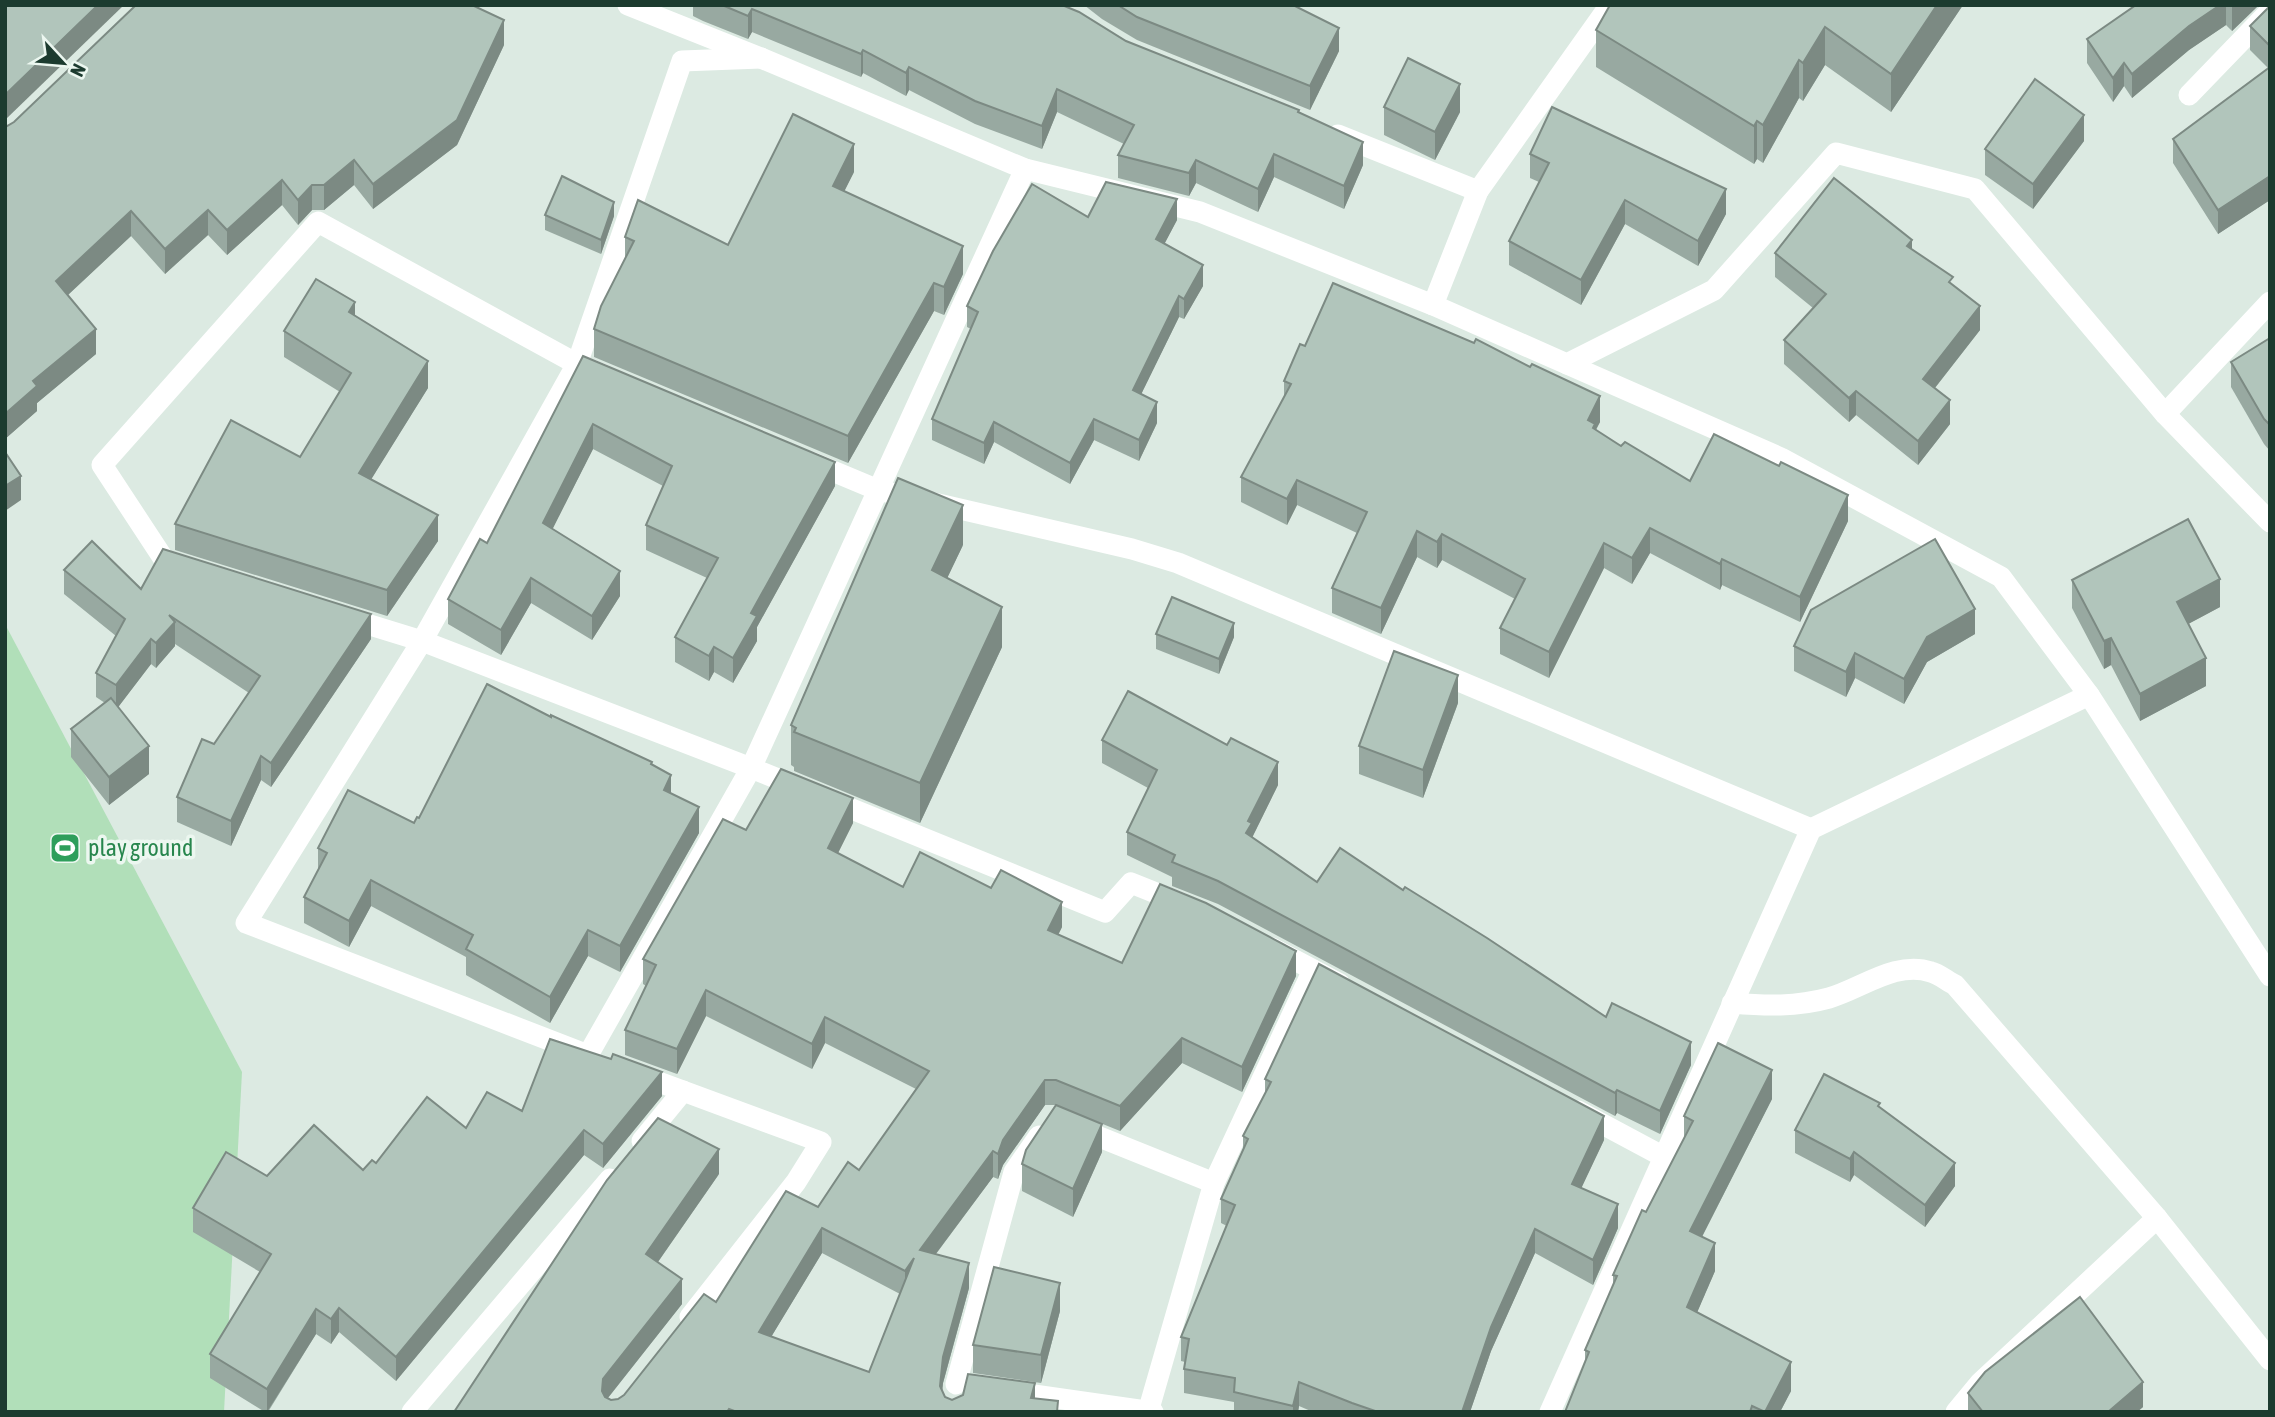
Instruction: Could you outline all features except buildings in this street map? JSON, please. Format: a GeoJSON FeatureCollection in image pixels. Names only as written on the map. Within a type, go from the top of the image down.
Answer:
{"type":"FeatureCollection","features":[{"type":"Feature","properties":{"kind":"street"},"geometry":{"type":"LineString","coordinates":[[628,5],[1025,169],[1200,212],[1433,305],[1781,458],[2001,577],[2089,695],[2270,976]]}},
{"type":"Feature","properties":{"kind":"street"},"geometry":{"type":"LineString","coordinates":[[1433,305],[1478,191],[1610,5]]}},
{"type":"Feature","properties":{"kind":"street"},"geometry":{"type":"LineString","coordinates":[[2189,95],[2270,11]]}},
{"type":"Feature","properties":{"kind":"street"},"geometry":{"type":"LineString","coordinates":[[679,1330],[796,1182],[821,1142],[246,923],[422,641],[577,364],[682,61],[761,58]]}},
{"type":"Feature","properties":{"kind":"street"},"geometry":{"type":"LineString","coordinates":[[1324,130],[1478,191]]}},
{"type":"Feature","properties":{"kind":"street"},"geometry":{"type":"LineString","coordinates":[[1567,364],[1714,290],[1836,153],[1975,189],[2165,414],[2270,522]]}},
{"type":"Feature","properties":{"kind":"street"},"geometry":{"type":"LineString","coordinates":[[588,1055],[751,768],[1025,169]]}},
{"type":"Feature","properties":{"kind":"street"},"geometry":{"type":"LineString","coordinates":[[203,573],[164,561],[102,466],[318,222],[577,364],[627,385]]}},
{"type":"Feature","properties":{"kind":"street"},"geometry":{"type":"LineString","coordinates":[[2165,414],[2270,302]]}},
{"type":"Feature","properties":{"kind":"street"},"geometry":{"type":"LineString","coordinates":[[790,453],[878,490],[1132,549],[1178,563],[1811,829]]}},
{"type":"Feature","properties":{"kind":"street"},"geometry":{"type":"LineString","coordinates":[[319,609],[422,641],[751,768],[1104,912],[1131,883],[1200,911]]}},
{"type":"Feature","properties":{"kind":"street"},"geometry":{"type":"LineString","coordinates":[[1550,1412],[1811,829],[2089,695]]}},
{"type":"Feature","properties":{"kind":"street"},"geometry":{"type":"LineString","coordinates":[[1257,940],[1361,996]]}},
{"type":"Feature","properties":{"kind":"street"},"geometry":{"type":"LineString","coordinates":[[1732,1003],[1793,1006],[1830,998],[1880,977],[1909,969],[1932,972],[1955,985],[2157,1218],[2270,1360]]}},
{"type":"Feature","properties":{"kind":"street"},"geometry":{"type":"LineString","coordinates":[[1214,1183],[1058,1120],[1014,1172],[966,1389],[1150,1411],[1214,1183],[1313,970]]}},
{"type":"Feature","properties":{"kind":"street"},"geometry":{"type":"LineString","coordinates":[[412,1412],[564,1236],[682,1091]]}},
{"type":"Feature","properties":{"kind":"street"},"geometry":{"type":"LineString","coordinates":[[1555,1099],[1664,1157]]}},
{"type":"Feature","properties":{"kind":"street"},"geometry":{"type":"LineString","coordinates":[[1956,1412],[1980,1383],[2157,1218]]}},
{"type":"Feature","properties":{"kind":"green space","name":"play ground"},"geometry":{"type":"Polygon","coordinates":[[[5,624],[242,1072],[224,1412],[5,1412],[5,624]]]}},
{"type":"Feature","properties":{"kind":"place","name":"play ground"},"geometry":{"type":"Point","coordinates":[65,848]}}]}
